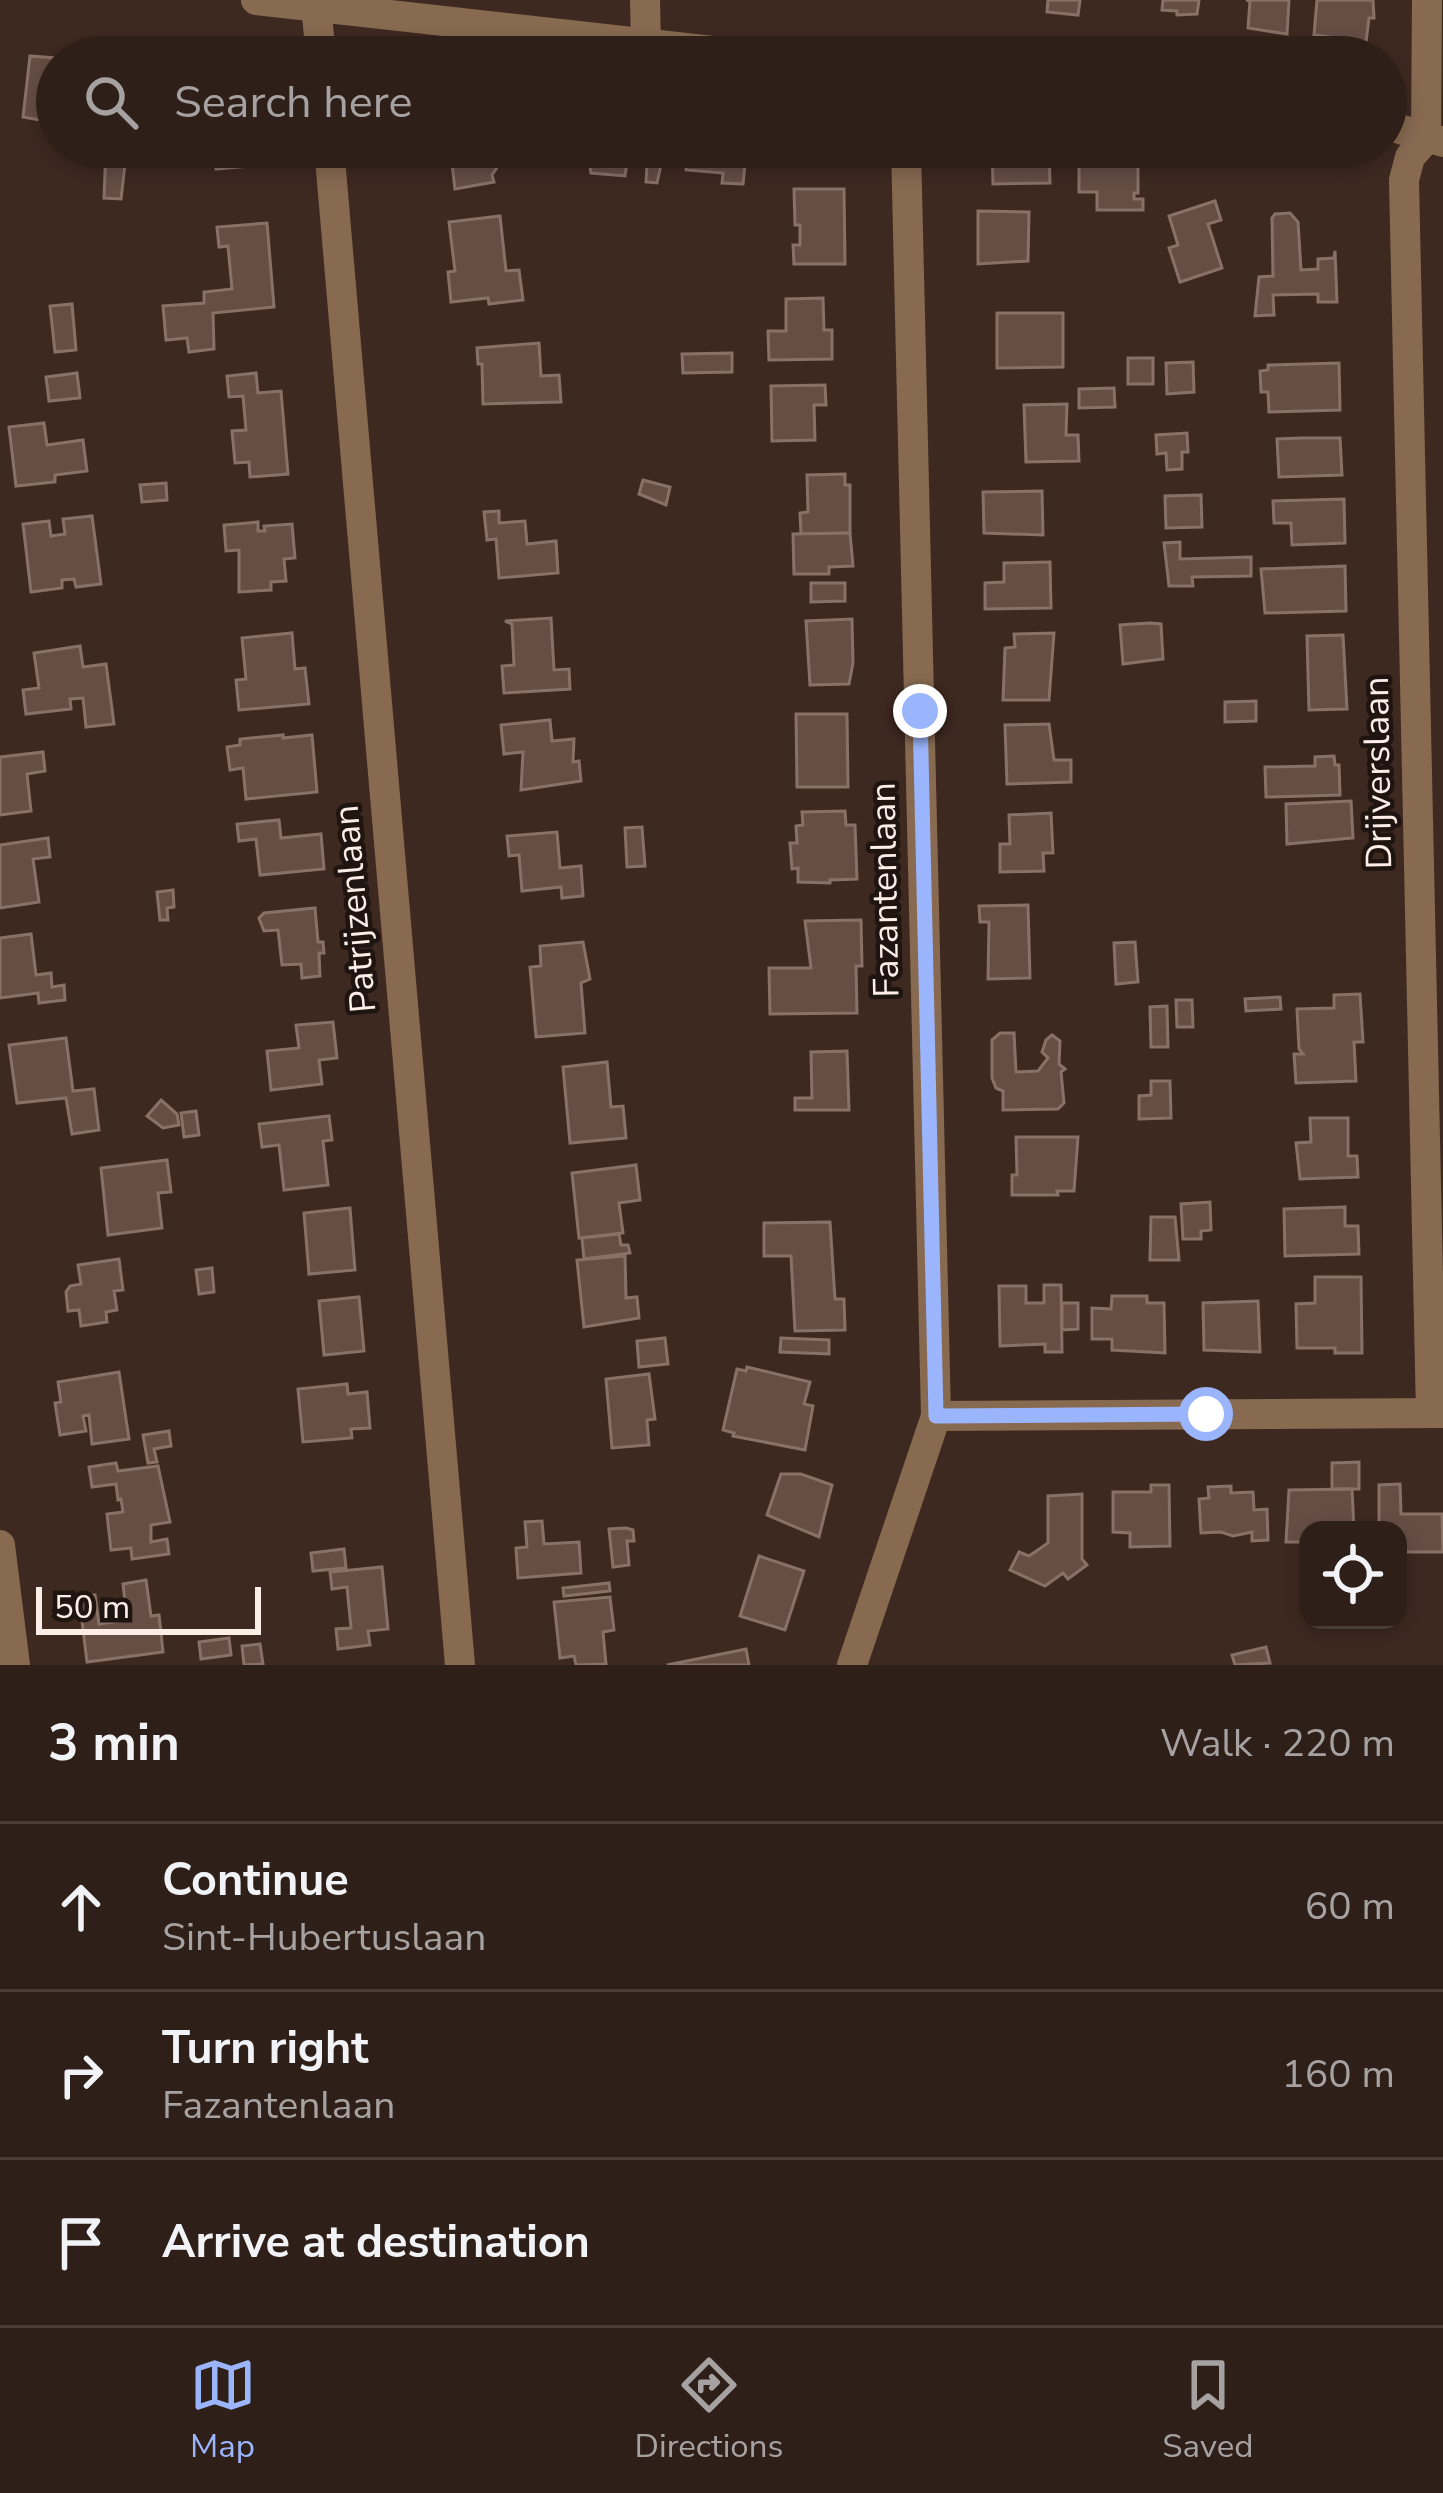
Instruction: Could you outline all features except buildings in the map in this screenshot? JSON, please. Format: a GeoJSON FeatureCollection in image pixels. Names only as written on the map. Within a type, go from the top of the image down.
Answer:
{"type":"FeatureCollection","features":[{"type":"Feature","properties":{"kind":"street"},"geometry":{"type":"LineString","coordinates":[[256,0],[572,36]]}},
{"type":"Feature","properties":{"kind":"street"},"geometry":{"type":"LineString","coordinates":[[644,0],[646,36]]}},
{"type":"Feature","properties":{"kind":"street"},"geometry":{"type":"LineString","coordinates":[[1427,0],[1434,141]]}},
{"type":"Feature","properties":{"kind":"street"},"geometry":{"type":"LineString","coordinates":[[316,5],[319,36]]}},
{"type":"Feature","properties":{"kind":"street","name":"Drijverslaan"},"geometry":{"type":"LineString","coordinates":[[1434,141],[1410,157],[1404,180],[1430,760],[1437,1413]]}},
{"type":"Feature","properties":{"kind":"street","name":"Patrijzenlaan"},"geometry":{"type":"LineString","coordinates":[[331,168],[460,1665]]}},
{"type":"Feature","properties":{"kind":"street","name":"Fazantenlaan"},"geometry":{"type":"LineString","coordinates":[[852,1665],[936,1416],[906,168]]}},
{"type":"Feature","properties":{"kind":"street"},"geometry":{"type":"LineString","coordinates":[[936,1416],[1437,1413]]}},
{"type":"Feature","properties":{"kind":"street"},"geometry":{"type":"LineString","coordinates":[[0,1544],[15,1665]]}},
{"type":"Feature","properties":{"kind":"route"},"geometry":{"type":"LineString","coordinates":[[920,711],[936,1416],[1206,1414]]}}]}
